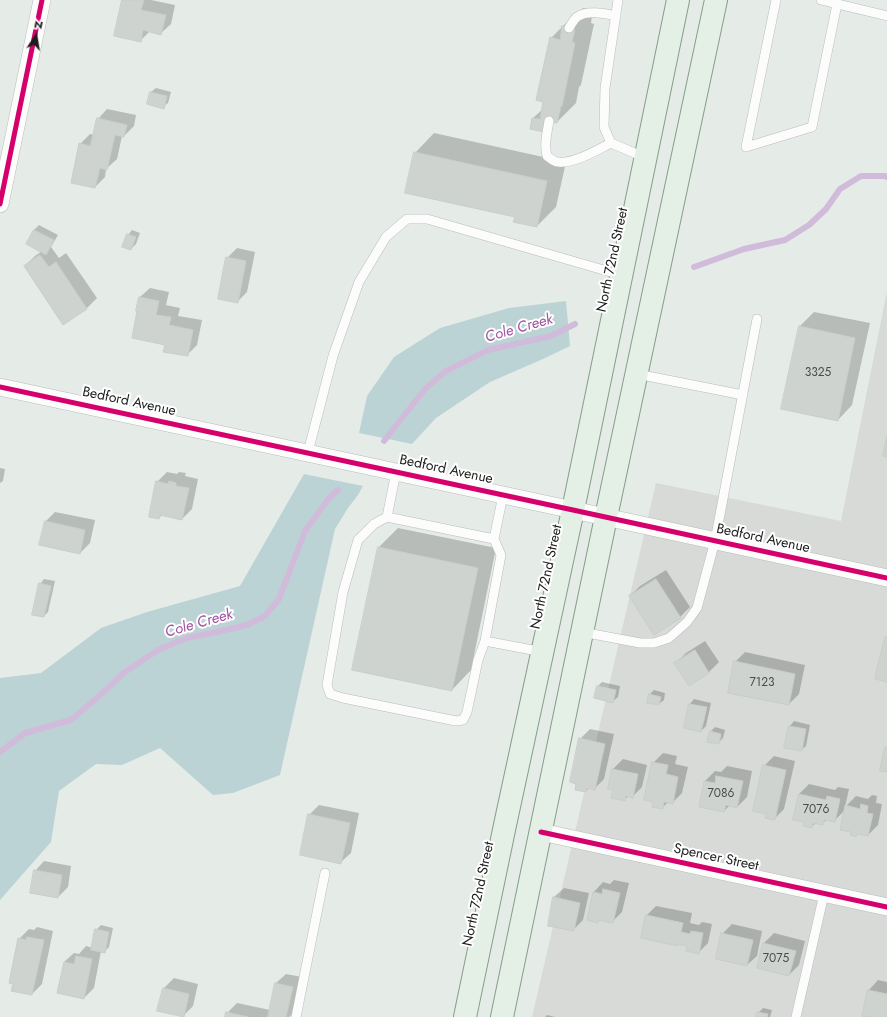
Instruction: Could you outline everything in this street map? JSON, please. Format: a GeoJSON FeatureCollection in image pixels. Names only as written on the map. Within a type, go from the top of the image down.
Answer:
{"type":"FeatureCollection","features":[{"type":"Feature","properties":{"kind":"main road","name":"North 72nd Street"},"geometry":{"type":"LineString","coordinates":[[465,1017],[508,810],[574,510],[678,0]]}},
{"type":"Feature","properties":{"kind":"main road"},"geometry":{"type":"LineString","coordinates":[[502,1017],[716,0]]}},
{"type":"Feature","properties":{"kind":"street"},"geometry":{"type":"LineString","coordinates":[[0,204],[42,0]]}},
{"type":"Feature","properties":{"kind":"street","name":"Bedford Avenue"},"geometry":{"type":"LineString","coordinates":[[0,387],[308,452],[887,578]]}},
{"type":"Feature","properties":{"kind":"street","name":"Spencer Street"},"geometry":{"type":"LineString","coordinates":[[541,832],[887,908]]}},
{"type":"Feature","properties":{"kind":"lane"},"geometry":{"type":"LineString","coordinates":[[618,0],[605,88],[604,127],[611,142],[646,158]]}},
{"type":"Feature","properties":{"kind":"lane"},"geometry":{"type":"LineString","coordinates":[[776,0],[746,147],[812,127],[837,4]]}},
{"type":"Feature","properties":{"kind":"lane"},"geometry":{"type":"LineString","coordinates":[[824,0],[887,16]]}},
{"type":"Feature","properties":{"kind":"lane"},"geometry":{"type":"LineString","coordinates":[[569,28],[576,17],[587,13],[602,13],[616,16]]}},
{"type":"Feature","properties":{"kind":"lane"},"geometry":{"type":"LineString","coordinates":[[549,121],[545,149],[547,156],[556,162],[564,162],[583,157],[611,142]]}},
{"type":"Feature","properties":{"kind":"lane"},"geometry":{"type":"LineString","coordinates":[[308,452],[333,356],[359,282],[386,237],[407,219],[428,219],[622,276]]}},
{"type":"Feature","properties":{"kind":"lane"},"geometry":{"type":"LineString","coordinates":[[582,632],[640,644],[654,644],[669,638],[687,622],[697,608],[715,541],[757,319]]}},
{"type":"Feature","properties":{"kind":"lane"},"geometry":{"type":"LineString","coordinates":[[637,374],[743,395]]}},
{"type":"Feature","properties":{"kind":"lane"},"geometry":{"type":"LineString","coordinates":[[387,517],[396,472]]}},
{"type":"Feature","properties":{"kind":"lane"},"geometry":{"type":"LineString","coordinates":[[494,539],[387,517],[374,524],[358,540],[343,592],[327,685],[330,694],[456,721],[463,720],[467,712],[478,660],[485,641],[501,555],[494,539],[503,495]]}},
{"type":"Feature","properties":{"kind":"lane"},"geometry":{"type":"LineString","coordinates":[[485,641],[543,652]]}},
{"type":"Feature","properties":{"kind":"lane"},"geometry":{"type":"LineString","coordinates":[[296,1017],[325,873]]}},
{"type":"Feature","properties":{"kind":"lane"},"geometry":{"type":"LineString","coordinates":[[796,1017],[824,894]]}},
{"type":"Feature","properties":{"kind":"shaded area"},"geometry":{"type":"Polygon","coordinates":[[[887,291],[887,1017],[532,1017],[656,483],[841,521],[887,291]]]}},
{"type":"Feature","properties":{"kind":"shaded area"},"geometry":{"type":"Polygon","coordinates":[[[566,301],[570,346],[490,382],[436,418],[412,444],[359,433],[367,396],[394,357],[440,328],[509,308],[566,301]]]}},
{"type":"Feature","properties":{"kind":"shaded area"},"geometry":{"type":"Polygon","coordinates":[[[304,474],[363,486],[335,529],[280,775],[233,793],[213,795],[160,748],[122,765],[96,764],[59,791],[51,842],[0,900],[0,678],[41,673],[101,628],[147,612],[240,586],[304,474]]]}},
{"type":"Feature","properties":{"kind":"building"},"geometry":{"type":"Polygon","coordinates":[[[122,0],[144,0],[141,10],[166,15],[161,35],[143,30],[141,42],[114,36],[122,0]]]}},
{"type":"Feature","properties":{"kind":"building"},"geometry":{"type":"Polygon","coordinates":[[[562,26],[575,29],[572,42],[575,43],[557,123],[546,121],[544,132],[530,129],[532,118],[540,119],[543,102],[536,100],[550,37],[560,40],[562,26]]]}},
{"type":"Feature","properties":{"kind":"building"},"geometry":{"type":"Polygon","coordinates":[[[150,92],[167,96],[164,109],[147,104],[150,92]]]}},
{"type":"Feature","properties":{"kind":"building"},"geometry":{"type":"Polygon","coordinates":[[[97,118],[127,125],[124,137],[115,135],[107,170],[100,168],[95,188],[71,183],[79,143],[90,146],[97,118]]]}},
{"type":"Feature","properties":{"kind":"building"},"geometry":{"type":"Polygon","coordinates":[[[414,152],[547,181],[537,227],[513,222],[515,217],[405,193],[414,152]]]}},
{"type":"Feature","properties":{"kind":"building"},"geometry":{"type":"Polygon","coordinates":[[[34,230],[54,240],[46,255],[26,244],[34,230]]]}},
{"type":"Feature","properties":{"kind":"building"},"geometry":{"type":"Polygon","coordinates":[[[127,234],[136,237],[131,250],[122,247],[127,234]]]}},
{"type":"Feature","properties":{"kind":"building"},"geometry":{"type":"Polygon","coordinates":[[[40,255],[49,267],[56,262],[87,309],[63,325],[24,266],[40,255]]]}},
{"type":"Feature","properties":{"kind":"building"},"geometry":{"type":"Polygon","coordinates":[[[226,257],[246,261],[238,303],[218,299],[226,257]]]}},
{"type":"Feature","properties":{"kind":"building"},"geometry":{"type":"Polygon","coordinates":[[[139,297],[159,301],[156,315],[171,317],[169,325],[193,330],[188,356],[163,352],[165,345],[132,338],[139,297]]]}},
{"type":"Feature","properties":{"kind":"building"},"geometry":{"type":"Polygon","coordinates":[[[799,326],[855,338],[838,421],[781,409],[799,326]]]}},
{"type":"Feature","properties":{"kind":"building"},"geometry":{"type":"Polygon","coordinates":[[[887,436],[887,457],[883,456],[887,436]]]}},
{"type":"Feature","properties":{"kind":"building"},"geometry":{"type":"Polygon","coordinates":[[[156,481],[168,484],[169,481],[176,483],[176,486],[189,488],[182,520],[160,515],[159,519],[149,517],[156,481]]]}},
{"type":"Feature","properties":{"kind":"building"},"geometry":{"type":"Polygon","coordinates":[[[45,521],[85,530],[80,554],[39,545],[45,521]]]}},
{"type":"Feature","properties":{"kind":"building"},"geometry":{"type":"Polygon","coordinates":[[[378,547],[478,568],[452,691],[352,670],[378,547]]]}},
{"type":"Feature","properties":{"kind":"building"},"geometry":{"type":"Polygon","coordinates":[[[656,579],[681,618],[654,635],[629,596],[656,579]]]}},
{"type":"Feature","properties":{"kind":"building"},"geometry":{"type":"Polygon","coordinates":[[[39,583],[51,586],[44,617],[32,615],[39,583]]]}},
{"type":"Feature","properties":{"kind":"building"},"geometry":{"type":"Polygon","coordinates":[[[885,637],[887,637],[887,682],[875,679],[885,637]]]}},
{"type":"Feature","properties":{"kind":"building"},"geometry":{"type":"Polygon","coordinates":[[[695,650],[709,673],[689,686],[674,663],[695,650]]]}},
{"type":"Feature","properties":{"kind":"building"},"geometry":{"type":"Polygon","coordinates":[[[734,661],[795,674],[789,705],[728,693],[734,661]]]}},
{"type":"Feature","properties":{"kind":"building"},"geometry":{"type":"Polygon","coordinates":[[[597,686],[616,690],[613,703],[594,698],[597,686]]]}},
{"type":"Feature","properties":{"kind":"building"},"geometry":{"type":"Polygon","coordinates":[[[649,694],[661,697],[659,705],[647,703],[649,694]]]}},
{"type":"Feature","properties":{"kind":"building"},"geometry":{"type":"Polygon","coordinates":[[[689,704],[707,707],[701,732],[684,728],[689,704]]]}},
{"type":"Feature","properties":{"kind":"building"},"geometry":{"type":"Polygon","coordinates":[[[789,726],[806,729],[802,751],[784,748],[789,726]]]}},
{"type":"Feature","properties":{"kind":"building"},"geometry":{"type":"Polygon","coordinates":[[[710,731],[721,734],[719,744],[707,742],[710,731]]]}},
{"type":"Feature","properties":{"kind":"building"},"geometry":{"type":"Polygon","coordinates":[[[579,738],[605,744],[595,790],[587,788],[586,792],[575,790],[576,784],[570,782],[579,738]]]}},
{"type":"Feature","properties":{"kind":"building"},"geometry":{"type":"Polygon","coordinates":[[[885,747],[887,748],[887,772],[880,771],[885,747]]]}},
{"type":"Feature","properties":{"kind":"building"},"geometry":{"type":"Polygon","coordinates":[[[652,762],[668,765],[666,774],[678,777],[673,804],[664,802],[663,809],[652,807],[653,802],[644,800],[652,762]]]}},
{"type":"Feature","properties":{"kind":"building"},"geometry":{"type":"Polygon","coordinates":[[[763,765],[786,770],[775,820],[765,818],[766,814],[753,811],[763,765]]]}},
{"type":"Feature","properties":{"kind":"building"},"geometry":{"type":"Polygon","coordinates":[[[612,769],[638,774],[633,798],[626,796],[625,801],[611,798],[613,790],[608,789],[612,769]]]}},
{"type":"Feature","properties":{"kind":"building"},"geometry":{"type":"Polygon","coordinates":[[[716,776],[743,781],[737,808],[726,805],[724,812],[699,807],[704,781],[715,783],[716,776]]]}},
{"type":"Feature","properties":{"kind":"building"},"geometry":{"type":"Polygon","coordinates":[[[799,794],[826,800],[827,796],[840,799],[835,822],[824,820],[823,825],[813,823],[812,828],[803,826],[804,822],[793,820],[799,794]]]}},
{"type":"Feature","properties":{"kind":"building"},"geometry":{"type":"Polygon","coordinates":[[[861,804],[868,806],[867,813],[873,814],[868,836],[857,834],[856,837],[850,835],[851,832],[840,830],[845,805],[860,809],[861,804]]]}},
{"type":"Feature","properties":{"kind":"building"},"geometry":{"type":"Polygon","coordinates":[[[308,814],[350,823],[341,864],[300,855],[308,814]]]}},
{"type":"Feature","properties":{"kind":"building"},"geometry":{"type":"Polygon","coordinates":[[[34,870],[62,875],[58,898],[30,893],[34,870]]]}},
{"type":"Feature","properties":{"kind":"building"},"geometry":{"type":"Polygon","coordinates":[[[603,889],[620,893],[613,923],[598,920],[598,923],[587,920],[593,892],[602,894],[603,889]]]}},
{"type":"Feature","properties":{"kind":"building"},"geometry":{"type":"Polygon","coordinates":[[[553,897],[580,903],[574,931],[548,926],[553,897]]]}},
{"type":"Feature","properties":{"kind":"building"},"geometry":{"type":"Polygon","coordinates":[[[646,915],[683,923],[681,932],[690,934],[691,931],[703,933],[699,954],[686,951],[687,946],[677,944],[677,946],[641,938],[646,915]]]}},
{"type":"Feature","properties":{"kind":"building"},"geometry":{"type":"Polygon","coordinates":[[[95,929],[109,932],[105,953],[91,950],[95,929]]]}},
{"type":"Feature","properties":{"kind":"building"},"geometry":{"type":"Polygon","coordinates":[[[721,933],[753,940],[747,966],[716,959],[721,933]]]}},
{"type":"Feature","properties":{"kind":"building"},"geometry":{"type":"Polygon","coordinates":[[[27,937],[44,940],[32,995],[11,991],[13,984],[9,983],[18,938],[26,940],[27,937]]]}},
{"type":"Feature","properties":{"kind":"building"},"geometry":{"type":"Polygon","coordinates":[[[763,943],[796,951],[789,976],[757,968],[763,943]]]}},
{"type":"Feature","properties":{"kind":"building"},"geometry":{"type":"Polygon","coordinates":[[[76,956],[92,959],[84,999],[57,993],[64,962],[74,964],[76,956]]]}},
{"type":"Feature","properties":{"kind":"building"},"geometry":{"type":"Polygon","coordinates":[[[275,983],[293,987],[286,1017],[268,1017],[275,983]]]}},
{"type":"Feature","properties":{"kind":"building"},"geometry":{"type":"Polygon","coordinates":[[[163,988],[189,994],[184,1017],[157,1011],[163,988]]]}},
{"type":"Feature","properties":{"kind":"building"},"geometry":{"type":"Polygon","coordinates":[[[868,990],[887,994],[887,1017],[862,1016],[868,990]]]}},
{"type":"Feature","properties":{"kind":"building"},"geometry":{"type":"Polygon","coordinates":[[[226,1012],[248,1017],[225,1017],[226,1012]]]}},
{"type":"Feature","properties":{"kind":"building"},"geometry":{"type":"Polygon","coordinates":[[[757,1012],[768,1014],[767,1017],[756,1017],[757,1012]]]}},
{"type":"Feature","properties":{"kind":"waterway","name":"Cole Creek"},"geometry":{"type":"LineString","coordinates":[[694,267],[744,249],[785,240],[809,225],[826,209],[840,189],[861,176],[887,177]]}},
{"type":"Feature","properties":{"kind":"waterway","name":"Cole Creek"},"geometry":{"type":"LineString","coordinates":[[384,441],[425,389],[446,371],[488,350],[551,336],[575,324]]}},
{"type":"Feature","properties":{"kind":"waterway","name":"Cole Creek"},"geometry":{"type":"LineString","coordinates":[[0,752],[25,733],[71,720],[125,672],[158,650],[187,638],[247,625],[265,616],[279,599],[305,531],[329,498],[338,490]]}},
{"type":"Feature","properties":{"kind":"cycle path"},"geometry":{"type":"LineString","coordinates":[[0,204],[42,0]]}},
{"type":"Feature","properties":{"kind":"cycle path"},"geometry":{"type":"LineString","coordinates":[[0,387],[887,578]]}},
{"type":"Feature","properties":{"kind":"cycle path"},"geometry":{"type":"LineString","coordinates":[[541,832],[887,907]]}}]}
